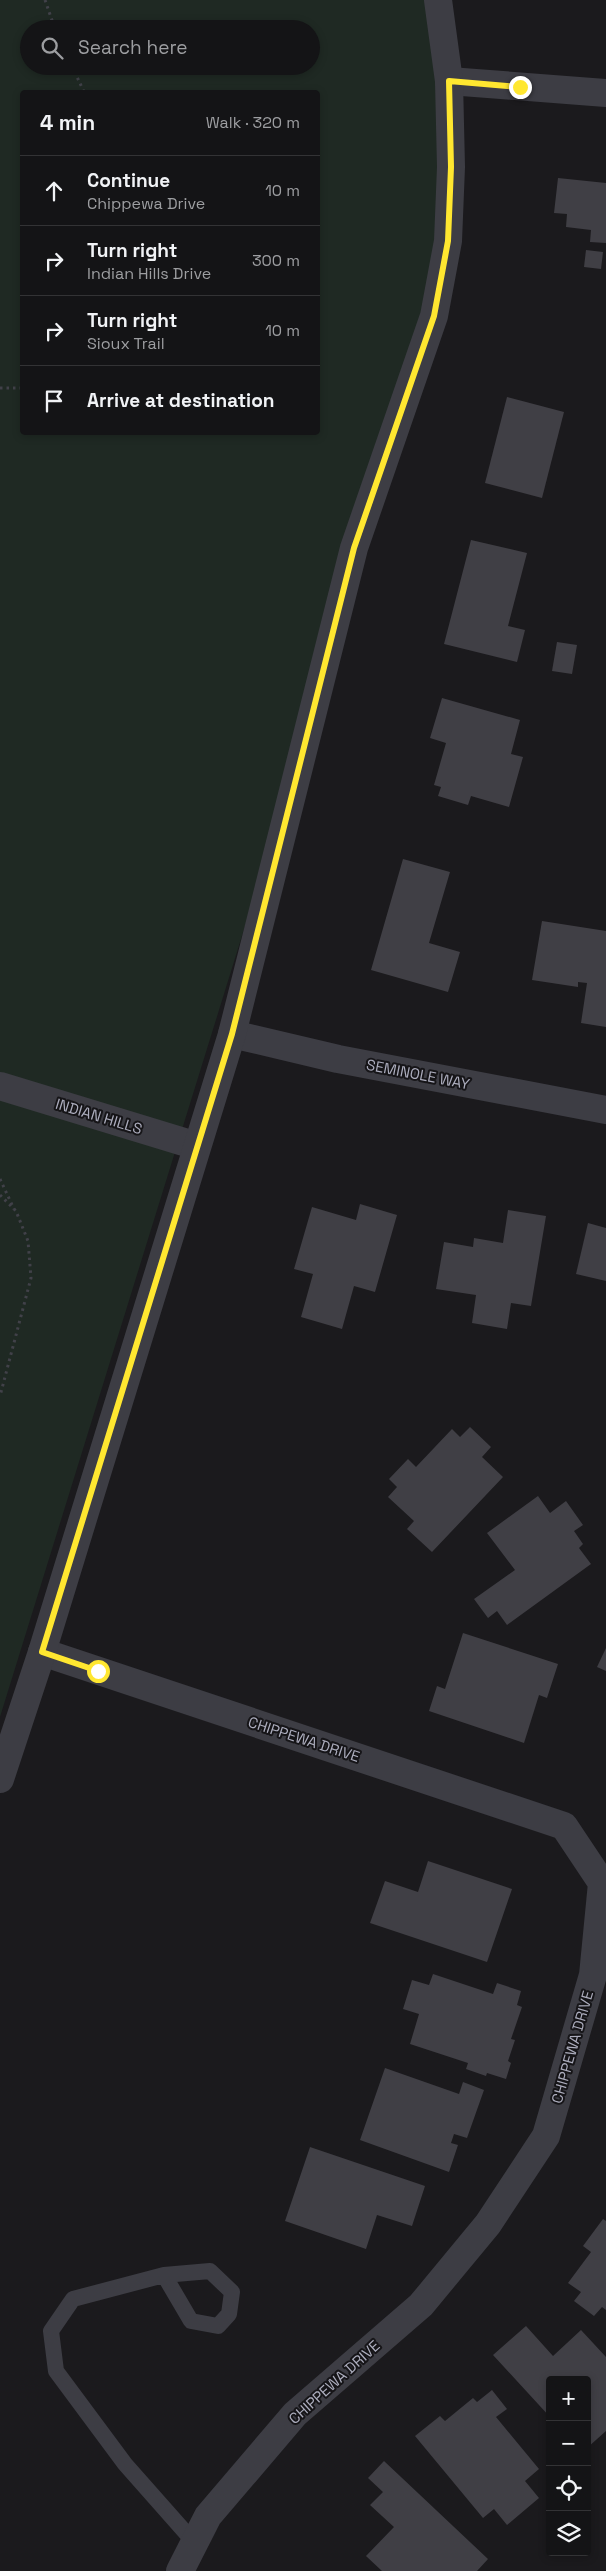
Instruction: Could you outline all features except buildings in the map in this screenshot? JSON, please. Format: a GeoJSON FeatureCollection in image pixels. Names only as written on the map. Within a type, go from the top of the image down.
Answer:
{"type":"FeatureCollection","features":[{"type":"Feature","properties":{"kind":"street"},"geometry":{"type":"LineString","coordinates":[[0,1779],[42,1652],[232,1034],[354,548],[434,316],[448,241],[451,167],[449,81],[438,0]]}},
{"type":"Feature","properties":{"kind":"street"},"geometry":{"type":"LineString","coordinates":[[449,81],[606,93]]}},
{"type":"Feature","properties":{"kind":"street","name":"SEMINOLE WAY"},"geometry":{"type":"LineString","coordinates":[[232,1034],[338,1059],[606,1110]]}},
{"type":"Feature","properties":{"kind":"street","name":"INDIAN HILLS"},"geometry":{"type":"LineString","coordinates":[[0,1086],[198,1146]]}},
{"type":"Feature","properties":{"kind":"street","name":"CHIPPEWA DRIVE"},"geometry":{"type":"LineString","coordinates":[[42,1652],[564,1826],[602,1883],[593,1975],[546,2136],[488,2224],[421,2305],[295,2414],[208,2516],[180,2571]]}},
{"type":"Feature","properties":{"kind":"lane"},"geometry":{"type":"LineString","coordinates":[[164,2275],[73,2299],[51,2331],[56,2371],[124,2464],[194,2542]]}},
{"type":"Feature","properties":{"kind":"path"},"geometry":{"type":"LineString","coordinates":[[45,0],[52,20]]}},
{"type":"Feature","properties":{"kind":"path"},"geometry":{"type":"LineString","coordinates":[[76,75],[83,90]]}},
{"type":"Feature","properties":{"kind":"path"},"geometry":{"type":"LineString","coordinates":[[0,388],[20,388]]}},
{"type":"Feature","properties":{"kind":"path"},"geometry":{"type":"LineString","coordinates":[[0,1179],[28,1241],[31,1278],[0,1396]]}},
{"type":"Feature","properties":{"kind":"path"},"geometry":{"type":"LineString","coordinates":[[0,1195],[16,1211]]}},
{"type":"Feature","properties":{"kind":"shaded area"},"geometry":{"type":"Polygon","coordinates":[[[0,0],[440,0],[449,81],[434,316],[0,1717],[0,0]]]}},
{"type":"Feature","properties":{"kind":"route"},"geometry":{"type":"LineString","coordinates":[[98,1671],[42,1652],[232,1034],[354,548],[434,316],[448,241],[451,167],[449,81],[520,87]]}}]}
